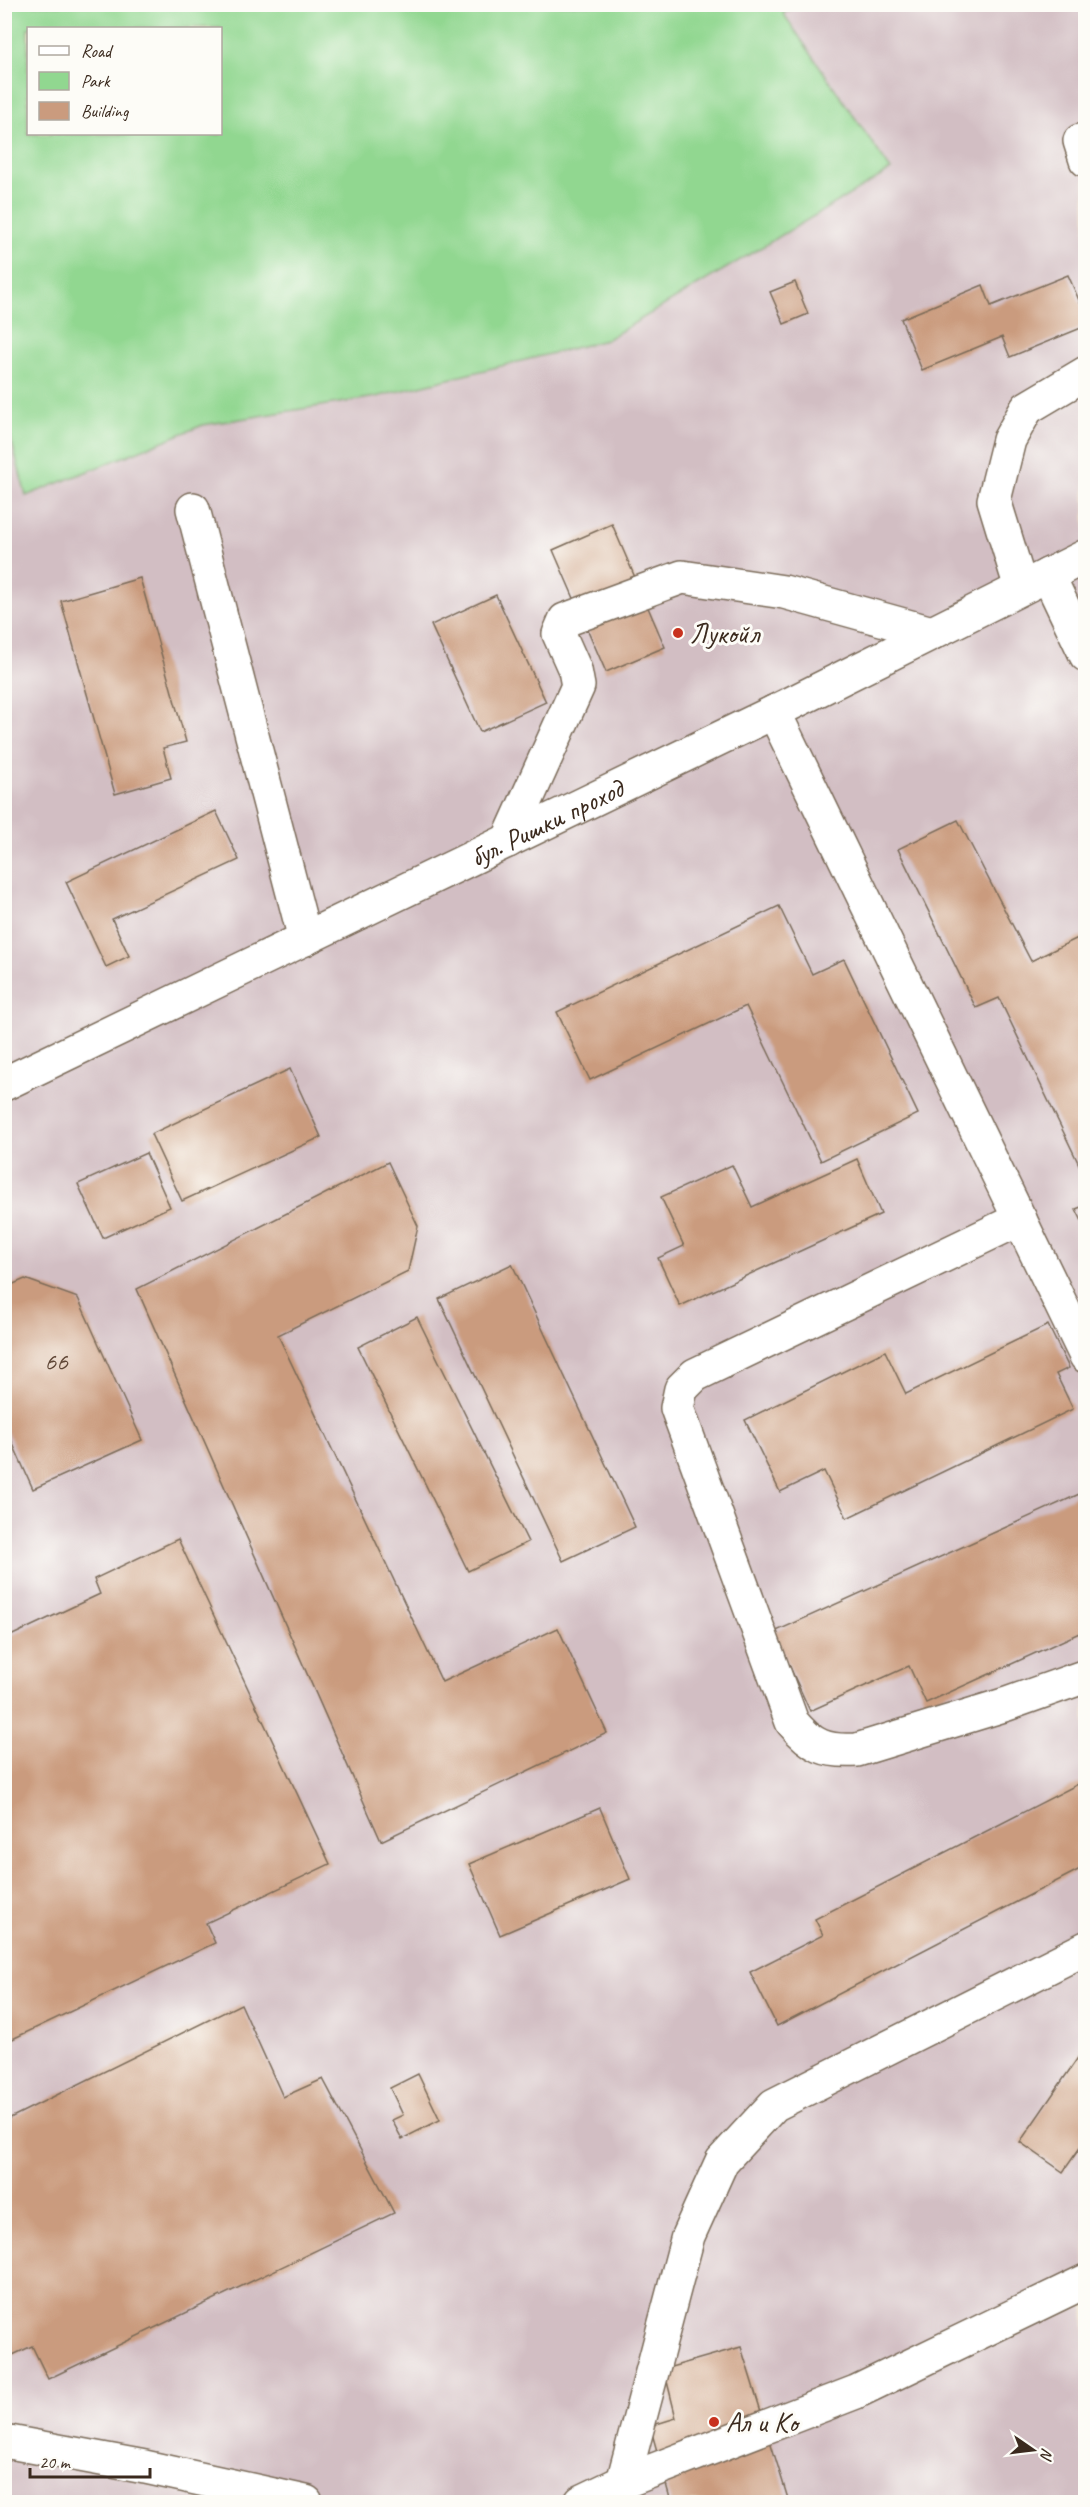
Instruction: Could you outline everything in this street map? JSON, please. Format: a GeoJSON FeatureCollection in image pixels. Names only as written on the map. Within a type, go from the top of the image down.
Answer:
{"type":"FeatureCollection","features":[{"type":"Feature","properties":{"kind":"main road"},"geometry":{"type":"LineString","coordinates":[[1086,373],[1027,408],[1009,440],[994,500],[1034,581],[1086,655]]}},
{"type":"Feature","properties":{"kind":"main road"},"geometry":{"type":"LineString","coordinates":[[193,509],[305,939]]}},
{"type":"Feature","properties":{"kind":"main road","name":"бул. Ришки проход"},"geometry":{"type":"LineString","coordinates":[[4,1084],[774,712],[1086,556]]}},
{"type":"Feature","properties":{"kind":"main road"},"geometry":{"type":"LineString","coordinates":[[508,841],[578,686],[575,670],[559,634],[565,620],[682,576],[784,592],[932,633]]}},
{"type":"Feature","properties":{"kind":"main road"},"geometry":{"type":"LineString","coordinates":[[774,712],[1086,1356]]}},
{"type":"Feature","properties":{"kind":"main road"},"geometry":{"type":"LineString","coordinates":[[1020,1219],[695,1375],[681,1389],[677,1398],[677,1408],[792,1722],[805,1737],[822,1748],[839,1751],[857,1750],[1007,1704],[1086,1676]]}},
{"type":"Feature","properties":{"kind":"main road"},"geometry":{"type":"LineString","coordinates":[[623,2482],[688,2236],[722,2161],[774,2105],[1086,1948]]}},
{"type":"Feature","properties":{"kind":"main road"},"geometry":{"type":"LineString","coordinates":[[580,2502],[623,2482],[856,2392],[1086,2281]]}},
{"type":"Feature","properties":{"kind":"main road"},"geometry":{"type":"LineString","coordinates":[[4,2441],[145,2467],[306,2502]]}},
{"type":"Feature","properties":{"kind":"shaded area"},"geometry":{"type":"Polygon","coordinates":[[[799,4],[1085,5],[1085,2502],[5,2502],[4,416],[27,496],[203,425],[376,397],[782,13],[799,4]]]}},
{"type":"Feature","properties":{"kind":"green space"},"geometry":{"type":"Polygon","coordinates":[[[4,5],[799,5],[783,13],[891,170],[606,340],[376,397],[203,425],[26,496],[5,416],[4,5]]]}},
{"type":"Feature","properties":{"kind":"building"},"geometry":{"type":"Polygon","coordinates":[[[1068,275],[1086,316],[1086,326],[1010,357],[1002,337],[922,370],[901,319],[983,285],[991,306],[1068,275]]]}},
{"type":"Feature","properties":{"kind":"building"},"geometry":{"type":"Polygon","coordinates":[[[795,282],[808,314],[784,324],[770,292],[795,282]]]}},
{"type":"Feature","properties":{"kind":"building"},"geometry":{"type":"Polygon","coordinates":[[[612,524],[665,647],[606,672],[553,550],[612,524]]]}},
{"type":"Feature","properties":{"kind":"building"},"geometry":{"type":"Polygon","coordinates":[[[140,578],[186,742],[163,748],[171,778],[115,794],[61,601],[140,578]]]}},
{"type":"Feature","properties":{"kind":"building"},"geometry":{"type":"Polygon","coordinates":[[[496,595],[546,702],[480,732],[431,625],[496,595]]]}},
{"type":"Feature","properties":{"kind":"building"},"geometry":{"type":"Polygon","coordinates":[[[216,811],[239,860],[112,919],[129,956],[106,967],[66,882],[216,811]]]}},
{"type":"Feature","properties":{"kind":"building"},"geometry":{"type":"Polygon","coordinates":[[[958,820],[1031,961],[1086,934],[1086,1179],[999,998],[976,1008],[898,849],[958,820]]]}},
{"type":"Feature","properties":{"kind":"building"},"geometry":{"type":"Polygon","coordinates":[[[779,906],[812,974],[844,959],[918,1114],[821,1161],[746,1006],[590,1080],[557,1012],[779,906]]]}},
{"type":"Feature","properties":{"kind":"building"},"geometry":{"type":"Polygon","coordinates":[[[290,1069],[321,1137],[182,1201],[151,1134],[290,1069]]]}},
{"type":"Feature","properties":{"kind":"building"},"geometry":{"type":"Polygon","coordinates":[[[146,1153],[170,1207],[103,1238],[78,1184],[146,1153]]]}},
{"type":"Feature","properties":{"kind":"building"},"geometry":{"type":"Polygon","coordinates":[[[857,1159],[881,1214],[680,1306],[658,1258],[684,1246],[661,1197],[732,1165],[752,1207],[857,1159]]]}},
{"type":"Feature","properties":{"kind":"building"},"geometry":{"type":"Polygon","coordinates":[[[388,1162],[418,1226],[408,1271],[278,1335],[442,1682],[558,1628],[607,1733],[381,1841],[137,1289],[388,1162]]]}},
{"type":"Feature","properties":{"kind":"building"},"geometry":{"type":"Polygon","coordinates":[[[1086,1205],[1086,1229],[1076,1209],[1086,1205]]]}},
{"type":"Feature","properties":{"kind":"building"},"geometry":{"type":"Polygon","coordinates":[[[512,1264],[635,1527],[563,1561],[439,1299],[512,1264]]]}},
{"type":"Feature","properties":{"kind":"building"},"geometry":{"type":"Polygon","coordinates":[[[25,1279],[78,1298],[142,1440],[33,1489],[4,1424],[4,1288],[25,1279]]]}},
{"type":"Feature","properties":{"kind":"building"},"geometry":{"type":"Polygon","coordinates":[[[417,1317],[528,1542],[468,1571],[358,1347],[417,1317]]]}},
{"type":"Feature","properties":{"kind":"building"},"geometry":{"type":"Polygon","coordinates":[[[1048,1325],[1069,1368],[1056,1374],[1073,1409],[847,1518],[824,1471],[780,1492],[745,1420],[885,1351],[906,1394],[1048,1325]]]}},
{"type":"Feature","properties":{"kind":"building"},"geometry":{"type":"Polygon","coordinates":[[[1086,1491],[1086,1630],[926,1703],[909,1666],[810,1711],[774,1632],[1086,1491]]]}},
{"type":"Feature","properties":{"kind":"building"},"geometry":{"type":"Polygon","coordinates":[[[178,1539],[330,1864],[206,1923],[215,1943],[4,2043],[4,1639],[100,1594],[94,1579],[178,1539]]]}},
{"type":"Feature","properties":{"kind":"building"},"geometry":{"type":"Polygon","coordinates":[[[1086,1780],[1086,1866],[777,2026],[750,1972],[823,1935],[815,1919],[1086,1780]]]}},
{"type":"Feature","properties":{"kind":"building"},"geometry":{"type":"Polygon","coordinates":[[[600,1808],[630,1879],[500,1935],[469,1864],[600,1808]]]}},
{"type":"Feature","properties":{"kind":"building"},"geometry":{"type":"Polygon","coordinates":[[[241,2004],[283,2097],[323,2079],[394,2213],[48,2379],[32,2346],[4,2359],[4,2121],[241,2004]]]}},
{"type":"Feature","properties":{"kind":"building"},"geometry":{"type":"Polygon","coordinates":[[[1086,2046],[1086,2139],[1063,2172],[1020,2142],[1086,2046]]]}},
{"type":"Feature","properties":{"kind":"building"},"geometry":{"type":"Polygon","coordinates":[[[418,2074],[440,2120],[402,2139],[392,2120],[403,2115],[390,2088],[418,2074]]]}},
{"type":"Feature","properties":{"kind":"building","name":"Ал и Ко"},"geometry":{"type":"Polygon","coordinates":[[[741,2347],[789,2502],[725,2502],[724,2500],[671,2502],[650,2426],[676,2418],[664,2369],[741,2347]]]}},
{"type":"Feature","properties":{"kind":"place","name":"Лукойл"},"geometry":{"type":"Point","coordinates":[678,633]}},
{"type":"Feature","properties":{"kind":"place","name":"Ал и Ко"},"geometry":{"type":"Point","coordinates":[714,2422]}}]}
